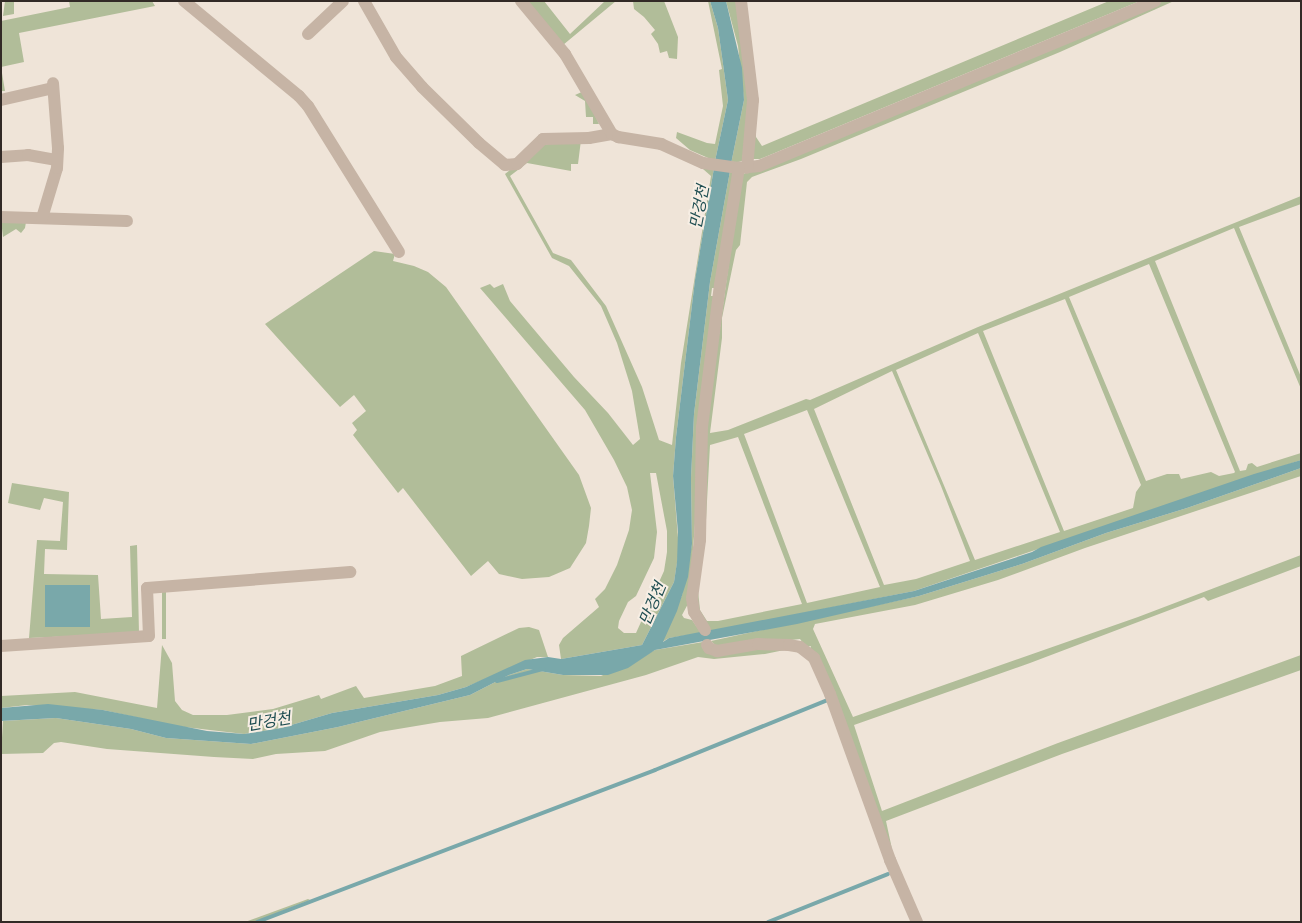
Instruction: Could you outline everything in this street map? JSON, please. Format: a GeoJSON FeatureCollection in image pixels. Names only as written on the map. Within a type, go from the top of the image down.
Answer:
{"type":"FeatureCollection","features":[{"type":"Feature","properties":{"kind":"street"},"geometry":{"type":"LineString","coordinates":[[184,1],[299,96],[308,106],[399,252]]}},
{"type":"Feature","properties":{"kind":"street"},"geometry":{"type":"LineString","coordinates":[[308,34],[343,1]]}},
{"type":"Feature","properties":{"kind":"street"},"geometry":{"type":"LineString","coordinates":[[364,1],[396,57],[479,143],[505,165],[517,164],[543,139],[588,138],[612,134]]}},
{"type":"Feature","properties":{"kind":"street"},"geometry":{"type":"LineString","coordinates":[[521,1],[565,54],[612,134],[618,137],[661,144],[703,163],[739,168],[768,162],[1155,1]]}},
{"type":"Feature","properties":{"kind":"street"},"geometry":{"type":"LineString","coordinates":[[705,630],[694,612],[692,598],[700,540],[702,427],[720,285],[739,168],[753,100],[741,1]]}},
{"type":"Feature","properties":{"kind":"street"},"geometry":{"type":"LineString","coordinates":[[1,100],[53,86],[58,148],[51,192],[42,218]]}},
{"type":"Feature","properties":{"kind":"street"},"geometry":{"type":"LineString","coordinates":[[1,157],[28,155],[56,160]]}},
{"type":"Feature","properties":{"kind":"street"},"geometry":{"type":"LineString","coordinates":[[1,217],[127,221]]}},
{"type":"Feature","properties":{"kind":"street"},"geometry":{"type":"LineString","coordinates":[[1,646],[149,636],[148,588],[350,572]]}},
{"type":"Feature","properties":{"kind":"street"},"geometry":{"type":"LineString","coordinates":[[707,645],[709,648],[717,651],[772,643],[794,646],[810,653],[830,694],[890,860],[917,922]]}},
{"type":"Feature","properties":{"kind":"green space"},"geometry":{"type":"Polygon","coordinates":[[[5,1],[14,1],[14,14],[3,16],[5,1]]]}},
{"type":"Feature","properties":{"kind":"green space"},"geometry":{"type":"Polygon","coordinates":[[[69,1],[152,1],[155,6],[19,33],[24,62],[1,67],[1,21],[70,7],[69,1]]]}},
{"type":"Feature","properties":{"kind":"green space"},"geometry":{"type":"Polygon","coordinates":[[[527,1],[544,1],[570,34],[605,1],[616,1],[563,45],[527,1]]]}},
{"type":"Feature","properties":{"kind":"green space"},"geometry":{"type":"Polygon","coordinates":[[[633,1],[664,1],[678,37],[677,59],[669,58],[667,51],[660,53],[658,44],[651,34],[655,30],[634,9],[633,1]]]}},
{"type":"Feature","properties":{"kind":"green space"},"geometry":{"type":"Polygon","coordinates":[[[708,1],[710,1],[718,28],[728,100],[715,161],[690,150],[676,138],[677,132],[715,144],[723,106],[719,70],[722,69],[708,1]]]}},
{"type":"Feature","properties":{"kind":"green space"},"geometry":{"type":"Polygon","coordinates":[[[726,1],[739,1],[751,100],[742,161],[731,164],[744,100],[738,46],[726,1]]]}},
{"type":"Feature","properties":{"kind":"green space"},"geometry":{"type":"Polygon","coordinates":[[[1109,1],[1140,1],[760,159],[753,159],[755,105],[756,137],[762,146],[1109,1]]]}},
{"type":"Feature","properties":{"kind":"green space"},"geometry":{"type":"Polygon","coordinates":[[[1155,1],[1174,1],[1060,52],[801,159],[752,177],[747,182],[740,245],[736,250],[722,318],[722,338],[710,433],[728,430],[806,399],[810,400],[978,327],[1301,196],[1301,204],[1239,227],[1301,377],[1301,389],[1234,228],[1155,261],[1240,471],[1246,470],[1248,464],[1252,463],[1257,467],[1301,453],[1301,460],[914,591],[708,632],[696,607],[705,436],[741,175],[1155,1]],[[1149,264],[1069,297],[1146,481],[1167,474],[1179,474],[1181,479],[1211,472],[1219,476],[1234,473],[1149,264]],[[1065,299],[983,331],[1064,531],[1133,508],[1136,492],[1141,485],[1065,299]],[[978,333],[896,370],[975,560],[1060,532],[978,333]],[[892,371],[814,409],[884,585],[916,579],[970,561],[941,486],[892,371]],[[807,410],[744,434],[807,603],[880,587],[807,410]],[[738,437],[710,445],[705,539],[698,591],[700,610],[707,621],[718,621],[802,604],[738,437]]]}},
{"type":"Feature","properties":{"kind":"green space"},"geometry":{"type":"Polygon","coordinates":[[[1,67],[5,91],[1,91],[1,67]]]}},
{"type":"Feature","properties":{"kind":"green space"},"geometry":{"type":"Polygon","coordinates":[[[584,91],[599,124],[593,124],[593,117],[586,117],[585,101],[575,95],[584,91]]]}},
{"type":"Feature","properties":{"kind":"green space"},"geometry":{"type":"Polygon","coordinates":[[[581,140],[578,164],[571,164],[571,171],[527,163],[510,176],[553,253],[571,260],[606,306],[642,387],[659,440],[672,445],[681,363],[711,176],[703,167],[714,168],[695,280],[676,437],[673,476],[679,550],[674,582],[642,645],[561,659],[559,645],[563,638],[599,607],[595,599],[605,589],[617,565],[629,530],[632,510],[627,487],[614,460],[585,410],[480,288],[490,284],[494,288],[503,284],[510,301],[574,377],[608,413],[633,445],[640,439],[632,391],[617,343],[601,306],[569,266],[552,258],[505,174],[541,145],[581,140]],[[650,473],[657,532],[654,558],[636,596],[628,602],[619,621],[618,628],[624,633],[636,633],[664,571],[667,552],[667,531],[656,473],[650,473]]]}},
{"type":"Feature","properties":{"kind":"green space"},"geometry":{"type":"Polygon","coordinates":[[[730,171],[733,172],[718,288],[712,288],[711,296],[717,296],[697,497],[689,602],[682,615],[684,618],[692,620],[701,633],[669,638],[662,642],[682,595],[692,544],[691,478],[694,414],[710,282],[730,171]]]}},
{"type":"Feature","properties":{"kind":"green space"},"geometry":{"type":"Polygon","coordinates":[[[1,220],[26,222],[25,228],[21,233],[16,229],[3,237],[1,220]]]}},
{"type":"Feature","properties":{"kind":"green space"},"geometry":{"type":"Polygon","coordinates":[[[374,251],[395,254],[393,261],[414,266],[428,272],[446,287],[579,475],[591,508],[586,543],[570,568],[549,577],[522,579],[499,574],[488,561],[471,576],[403,488],[398,493],[353,435],[357,430],[352,423],[366,411],[354,395],[340,407],[265,324],[374,251]]]}},
{"type":"Feature","properties":{"kind":"green space"},"geometry":{"type":"Polygon","coordinates":[[[1301,468],[1301,476],[1085,548],[998,580],[915,605],[815,624],[813,629],[853,717],[1138,617],[1301,555],[1301,566],[1208,601],[1204,597],[1030,663],[854,725],[882,811],[1058,743],[1301,655],[1301,670],[1062,754],[886,821],[892,849],[810,649],[811,646],[806,647],[800,639],[718,648],[711,641],[919,596],[1022,564],[1106,533],[1187,508],[1301,468]]]}},
{"type":"Feature","properties":{"kind":"green space"},"geometry":{"type":"Polygon","coordinates":[[[12,483],[69,492],[67,550],[45,549],[44,574],[98,575],[101,619],[132,617],[130,546],[137,545],[139,633],[29,638],[37,540],[60,541],[63,502],[44,498],[40,510],[8,503],[12,483]]]}},
{"type":"Feature","properties":{"kind":"green space"},"geometry":{"type":"Polygon","coordinates":[[[162,591],[166,591],[166,639],[162,639],[162,591]]]}},
{"type":"Feature","properties":{"kind":"green space"},"geometry":{"type":"Polygon","coordinates":[[[529,627],[539,630],[548,657],[537,657],[466,687],[438,695],[332,713],[281,728],[244,734],[176,726],[103,710],[27,705],[1,708],[1,696],[75,692],[157,708],[162,645],[172,663],[175,701],[182,710],[193,715],[227,715],[273,709],[319,695],[321,699],[356,686],[364,698],[435,686],[462,676],[461,656],[519,628],[529,627]]]}},
{"type":"Feature","properties":{"kind":"green space"},"geometry":{"type":"Polygon","coordinates":[[[703,642],[708,649],[794,648],[765,654],[714,659],[698,657],[646,675],[488,718],[440,722],[380,732],[325,751],[276,754],[253,759],[107,749],[61,742],[54,743],[43,753],[1,754],[3,721],[56,718],[131,729],[166,738],[251,744],[338,727],[470,695],[509,675],[527,669],[563,675],[601,676],[655,650],[703,642]]]}},
{"type":"Feature","properties":{"kind":"green space"},"geometry":{"type":"Polygon","coordinates":[[[308,899],[310,900],[254,922],[245,922],[308,899]]]}},
{"type":"Feature","properties":{"kind":"water"},"geometry":{"type":"Polygon","coordinates":[[[710,1],[726,1],[742,68],[744,100],[731,164],[715,161],[728,100],[718,28],[710,1]]]}},
{"type":"Feature","properties":{"kind":"water"},"geometry":{"type":"Polygon","coordinates":[[[714,168],[730,171],[710,282],[694,414],[691,478],[692,544],[688,577],[677,611],[663,642],[669,638],[914,591],[1032,552],[1041,547],[1254,474],[1301,460],[1301,468],[1187,508],[1106,533],[1022,564],[919,596],[797,624],[655,650],[628,668],[608,675],[563,675],[527,669],[509,675],[470,695],[338,727],[251,744],[166,738],[131,729],[56,718],[1,721],[1,708],[48,704],[103,710],[207,731],[244,734],[281,728],[332,713],[438,695],[466,687],[525,660],[548,657],[561,659],[642,645],[674,582],[678,532],[673,476],[676,437],[695,280],[714,168]]]}},
{"type":"Feature","properties":{"kind":"water"},"geometry":{"type":"Polygon","coordinates":[[[45,585],[90,585],[90,627],[45,627],[45,585]]]}},
{"type":"Feature","properties":{"kind":"waterway","name":"만겅천"},"geometry":{"type":"LineString","coordinates":[[497,681],[543,669]]}},
{"type":"Feature","properties":{"kind":"waterway"},"geometry":{"type":"LineString","coordinates":[[257,922],[655,770],[827,700]]}},
{"type":"Feature","properties":{"kind":"waterway"},"geometry":{"type":"LineString","coordinates":[[768,922],[888,874]]}}]}
